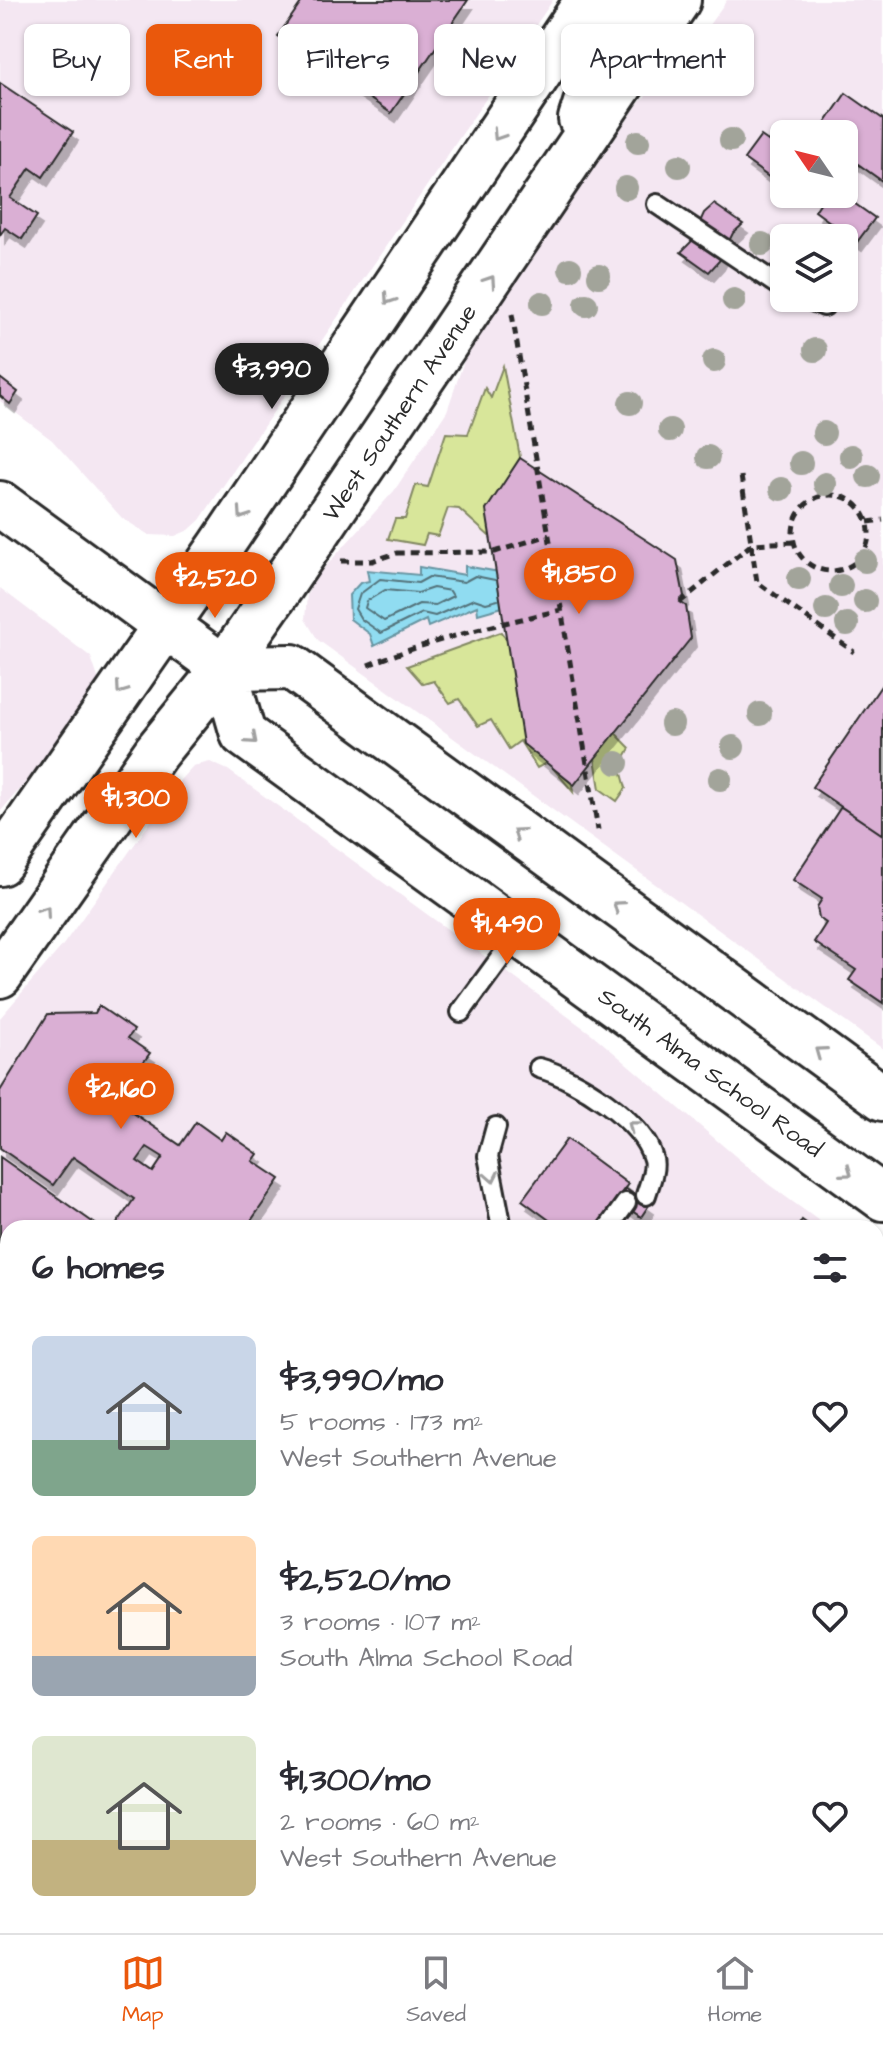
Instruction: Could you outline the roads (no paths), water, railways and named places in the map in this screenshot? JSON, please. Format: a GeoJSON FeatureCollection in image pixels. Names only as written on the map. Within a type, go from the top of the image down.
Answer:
{"type":"FeatureCollection","features":[{"type":"Feature","properties":{"kind":"main road"},"geometry":{"type":"LineString","coordinates":[[0,863],[588,0]]}},
{"type":"Feature","properties":{"kind":"main road"},"geometry":{"type":"LineString","coordinates":[[564,171],[607,38],[632,0]]}},
{"type":"Feature","properties":{"kind":"main road","name":"West Southern Avenue"},"geometry":{"type":"LineString","coordinates":[[0,975],[156,752],[224,668],[678,0]]}},
{"type":"Feature","properties":{"kind":"main road"},"geometry":{"type":"LineString","coordinates":[[0,504],[224,668],[292,667],[883,1098]]}},
{"type":"Feature","properties":{"kind":"main road","name":"South Alma School Road"},"geometry":{"type":"LineString","coordinates":[[224,668],[243,734],[883,1198]]}},
{"type":"Feature","properties":{"kind":"lane"},"geometry":{"type":"LineString","coordinates":[[657,204],[770,280]]}},
{"type":"Feature","properties":{"kind":"lane"},"geometry":{"type":"LineString","coordinates":[[461,1012],[519,933]]}},
{"type":"Feature","properties":{"kind":"lane"},"geometry":{"type":"LineString","coordinates":[[539,1068],[566,1075],[643,1133],[655,1162],[627,1220]]}},
{"type":"Feature","properties":{"kind":"lane"},"geometry":{"type":"LineString","coordinates":[[496,1127],[488,1156],[500,1220]]}},
{"type":"Feature","properties":{"kind":"lane"},"geometry":{"type":"LineString","coordinates":[[616,1220],[636,1199]]}},
{"type":"Feature","properties":{"kind":"water"},"geometry":{"type":"Polygon","coordinates":[[[465,566],[499,572],[513,604],[478,614],[477,606],[428,627],[426,620],[374,646],[370,634],[350,619],[349,595],[360,583],[369,581],[367,570],[419,575],[419,567],[465,575],[465,566]]]}}]}
